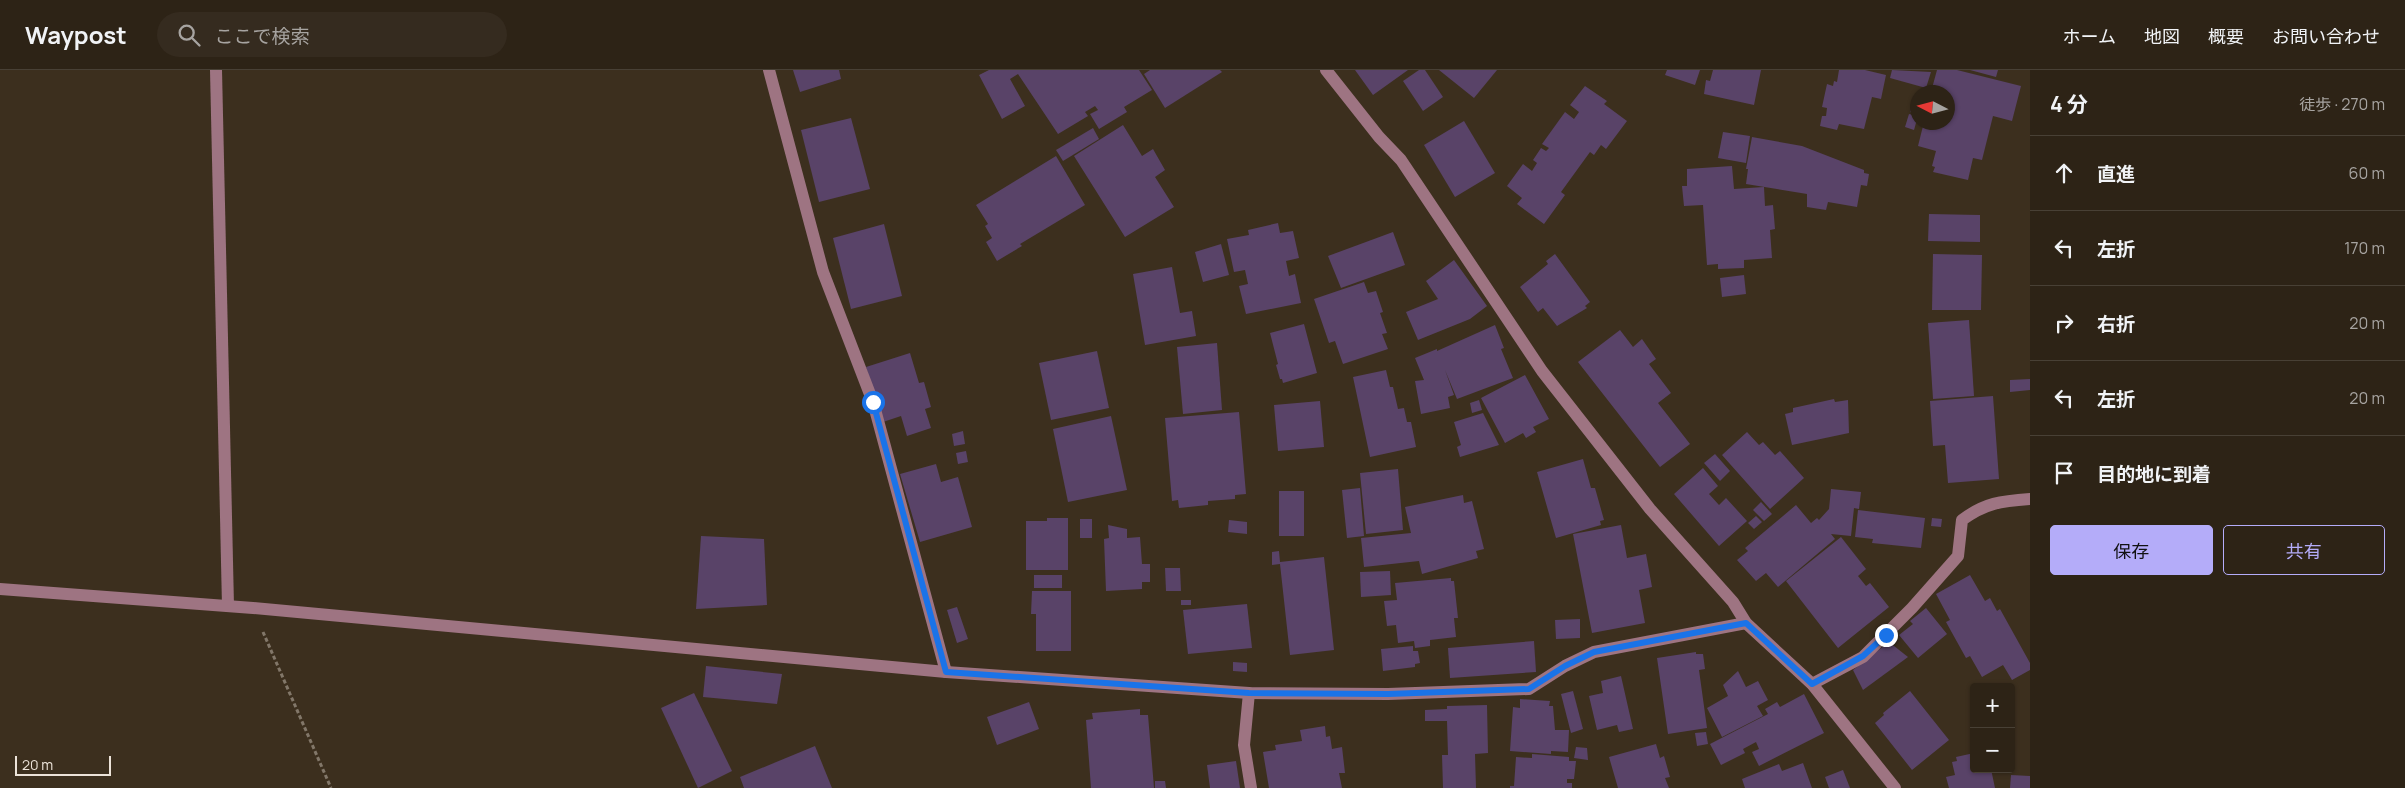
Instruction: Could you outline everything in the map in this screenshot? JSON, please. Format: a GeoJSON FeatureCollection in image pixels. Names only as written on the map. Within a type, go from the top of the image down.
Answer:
{"type":"FeatureCollection","features":[{"type":"Feature","properties":{"kind":"street"},"geometry":{"type":"LineString","coordinates":[[216,70],[228,606]]}},
{"type":"Feature","properties":{"kind":"street"},"geometry":{"type":"LineString","coordinates":[[768,70],[823,272],[873,402],[946,672]]}},
{"type":"Feature","properties":{"kind":"street"},"geometry":{"type":"LineString","coordinates":[[1326,70],[1379,137],[1401,160],[1542,372],[1650,509],[1733,602],[1746,623],[1812,684],[1895,788]]}},
{"type":"Feature","properties":{"kind":"street"},"geometry":{"type":"LineString","coordinates":[[1812,684],[1863,656],[1912,608],[1958,556],[1962,520],[1980,507],[2012,500],[2030,499]]}},
{"type":"Feature","properties":{"kind":"street"},"geometry":{"type":"LineString","coordinates":[[0,589],[253,608],[946,672],[1249,693],[1388,694],[1529,689],[1565,666],[1594,652],[1746,623]]}},
{"type":"Feature","properties":{"kind":"street"},"geometry":{"type":"LineString","coordinates":[[1249,693],[1244,745],[1251,788]]}},
{"type":"Feature","properties":{"kind":"path"},"geometry":{"type":"LineString","coordinates":[[253,608],[332,788]]}},
{"type":"Feature","properties":{"kind":"building"},"geometry":{"type":"Polygon","coordinates":[[[793,70],[839,70],[841,79],[800,92],[793,70]]]}},
{"type":"Feature","properties":{"kind":"building"},"geometry":{"type":"Polygon","coordinates":[[[989,70],[1139,70],[1152,90],[1124,107],[1127,112],[1099,129],[1090,114],[1098,110],[1095,106],[1085,112],[1088,116],[1058,134],[1018,74],[1010,79],[1025,106],[1002,119],[979,75],[989,70]]]}},
{"type":"Feature","properties":{"kind":"building"},"geometry":{"type":"Polygon","coordinates":[[[1150,70],[1220,70],[1222,72],[1165,108],[1144,74],[1150,70]]]}},
{"type":"Feature","properties":{"kind":"building"},"geometry":{"type":"Polygon","coordinates":[[[1355,70],[1408,70],[1373,95],[1355,70]]]}},
{"type":"Feature","properties":{"kind":"building"},"geometry":{"type":"Polygon","coordinates":[[[1419,70],[1425,70],[1443,97],[1423,111],[1403,81],[1419,70]]]}},
{"type":"Feature","properties":{"kind":"building"},"geometry":{"type":"Polygon","coordinates":[[[1439,70],[1497,70],[1474,98],[1439,70]]]}},
{"type":"Feature","properties":{"kind":"building"},"geometry":{"type":"Polygon","coordinates":[[[1667,70],[1700,70],[1695,85],[1665,75],[1667,70]]]}},
{"type":"Feature","properties":{"kind":"building"},"geometry":{"type":"Polygon","coordinates":[[[1713,70],[1761,70],[1754,105],[1704,94],[1706,80],[1710,81],[1713,70]]]}},
{"type":"Feature","properties":{"kind":"building"},"geometry":{"type":"Polygon","coordinates":[[[1839,70],[1865,70],[1886,75],[1881,99],[1872,97],[1864,129],[1839,124],[1837,130],[1820,126],[1822,116],[1826,116],[1827,108],[1822,107],[1827,84],[1833,86],[1834,81],[1837,82],[1839,70]]]}},
{"type":"Feature","properties":{"kind":"building"},"geometry":{"type":"Polygon","coordinates":[[[1892,70],[1931,72],[1927,85],[1915,85],[1890,78],[1892,70]]]}},
{"type":"Feature","properties":{"kind":"building"},"geometry":{"type":"Polygon","coordinates":[[[1937,70],[1957,70],[2021,86],[2012,121],[1993,116],[1982,160],[1973,158],[1968,180],[1933,172],[1935,167],[1932,166],[1936,151],[1918,146],[1922,130],[1955,130],[1955,85],[1933,85],[1937,70]]]}},
{"type":"Feature","properties":{"kind":"building"},"geometry":{"type":"Polygon","coordinates":[[[1970,70],[1998,70],[1996,77],[1970,70]]]}},
{"type":"Feature","properties":{"kind":"building"},"geometry":{"type":"Polygon","coordinates":[[[1585,86],[1607,101],[1604,104],[1627,121],[1606,149],[1601,145],[1594,155],[1590,152],[1561,192],[1565,195],[1544,224],[1517,204],[1522,198],[1507,186],[1523,164],[1532,171],[1537,163],[1533,160],[1541,148],[1546,151],[1549,148],[1542,144],[1565,112],[1574,119],[1579,112],[1570,105],[1585,86]]]}},
{"type":"Feature","properties":{"kind":"building"},"geometry":{"type":"Polygon","coordinates":[[[1909,114],[1910,114],[1910,129],[1905,127],[1909,114]]]}},
{"type":"Feature","properties":{"kind":"building"},"geometry":{"type":"Polygon","coordinates":[[[851,118],[870,189],[819,202],[801,130],[851,118]]]}},
{"type":"Feature","properties":{"kind":"building"},"geometry":{"type":"Polygon","coordinates":[[[1464,121],[1495,173],[1455,197],[1424,145],[1464,121]]]}},
{"type":"Feature","properties":{"kind":"building"},"geometry":{"type":"Polygon","coordinates":[[[1123,125],[1142,156],[1153,149],[1165,170],[1155,177],[1174,207],[1125,237],[1074,156],[1123,125]]]}},
{"type":"Feature","properties":{"kind":"building"},"geometry":{"type":"Polygon","coordinates":[[[1093,128],[1099,139],[1063,161],[1056,150],[1093,128]]]}},
{"type":"Feature","properties":{"kind":"building"},"geometry":{"type":"Polygon","coordinates":[[[1723,132],[1750,136],[1746,163],[1718,158],[1723,132]]]}},
{"type":"Feature","properties":{"kind":"building"},"geometry":{"type":"Polygon","coordinates":[[[1752,137],[1802,146],[1864,170],[1864,173],[1869,174],[1867,186],[1861,185],[1857,207],[1828,202],[1826,210],[1807,207],[1807,194],[1746,184],[1748,169],[1746,169],[1752,137]]]}},
{"type":"Feature","properties":{"kind":"building"},"geometry":{"type":"Polygon","coordinates":[[[1056,156],[1085,205],[1020,244],[1022,246],[997,261],[986,242],[992,238],[985,226],[988,224],[976,205],[1056,156]]]}},
{"type":"Feature","properties":{"kind":"building"},"geometry":{"type":"Polygon","coordinates":[[[1732,166],[1734,189],[1764,187],[1765,206],[1773,205],[1775,229],[1770,230],[1772,258],[1744,260],[1744,268],[1718,269],[1718,264],[1707,265],[1703,205],[1684,206],[1682,186],[1687,186],[1687,169],[1732,166]]]}},
{"type":"Feature","properties":{"kind":"building"},"geometry":{"type":"Polygon","coordinates":[[[1929,214],[1980,215],[1980,242],[1928,241],[1929,214]]]}},
{"type":"Feature","properties":{"kind":"building"},"geometry":{"type":"Polygon","coordinates":[[[1278,223],[1280,233],[1293,231],[1299,258],[1286,261],[1289,276],[1295,274],[1301,303],[1246,314],[1239,286],[1248,284],[1245,270],[1234,272],[1227,239],[1249,235],[1248,230],[1278,223]]]}},
{"type":"Feature","properties":{"kind":"building"},"geometry":{"type":"Polygon","coordinates":[[[884,224],[902,296],[851,309],[833,238],[884,224]]]}},
{"type":"Feature","properties":{"kind":"building"},"geometry":{"type":"Polygon","coordinates":[[[1393,232],[1405,265],[1341,288],[1328,256],[1393,232]]]}},
{"type":"Feature","properties":{"kind":"building"},"geometry":{"type":"Polygon","coordinates":[[[1221,244],[1229,275],[1203,282],[1195,252],[1221,244]]]}},
{"type":"Feature","properties":{"kind":"building"},"geometry":{"type":"Polygon","coordinates":[[[1555,254],[1590,302],[1585,306],[1587,308],[1557,326],[1543,308],[1538,312],[1520,287],[1548,264],[1546,261],[1555,254]]]}},
{"type":"Feature","properties":{"kind":"building"},"geometry":{"type":"Polygon","coordinates":[[[1933,254],[1982,255],[1981,310],[1932,310],[1933,254]]]}},
{"type":"Feature","properties":{"kind":"building"},"geometry":{"type":"Polygon","coordinates":[[[1454,260],[1487,306],[1470,319],[1418,340],[1406,312],[1438,299],[1426,281],[1454,260]]]}},
{"type":"Feature","properties":{"kind":"building"},"geometry":{"type":"Polygon","coordinates":[[[1172,267],[1180,313],[1192,311],[1196,336],[1145,345],[1133,274],[1172,267]]]}},
{"type":"Feature","properties":{"kind":"building"},"geometry":{"type":"Polygon","coordinates":[[[1744,275],[1746,294],[1722,297],[1720,278],[1744,275]]]}},
{"type":"Feature","properties":{"kind":"building"},"geometry":{"type":"Polygon","coordinates":[[[1364,282],[1368,293],[1376,291],[1383,312],[1380,313],[1387,333],[1382,334],[1388,349],[1343,364],[1335,341],[1329,343],[1314,299],[1364,282]]]}},
{"type":"Feature","properties":{"kind":"building"},"geometry":{"type":"Polygon","coordinates":[[[1969,320],[1974,396],[1933,399],[1928,323],[1969,320]]]}},
{"type":"Feature","properties":{"kind":"building"},"geometry":{"type":"Polygon","coordinates":[[[1304,324],[1317,373],[1283,383],[1276,365],[1278,364],[1270,333],[1304,324]]]}},
{"type":"Feature","properties":{"kind":"building"},"geometry":{"type":"Polygon","coordinates":[[[1495,325],[1504,348],[1501,349],[1513,378],[1457,399],[1445,370],[1454,395],[1448,397],[1450,408],[1421,414],[1415,381],[1424,380],[1415,358],[1437,349],[1437,351],[1495,325]]]}},
{"type":"Feature","properties":{"kind":"building"},"geometry":{"type":"Polygon","coordinates":[[[1620,330],[1633,347],[1642,339],[1656,359],[1649,364],[1671,393],[1658,403],[1690,444],[1660,467],[1578,362],[1620,330]]]}},
{"type":"Feature","properties":{"kind":"building"},"geometry":{"type":"Polygon","coordinates":[[[1217,343],[1222,410],[1183,414],[1177,347],[1217,343]]]}},
{"type":"Feature","properties":{"kind":"building"},"geometry":{"type":"Polygon","coordinates":[[[1097,351],[1109,408],[1051,420],[1039,363],[1097,351]]]}},
{"type":"Feature","properties":{"kind":"building"},"geometry":{"type":"Polygon","coordinates":[[[910,353],[919,383],[924,382],[931,407],[925,409],[931,428],[907,436],[901,416],[883,422],[866,367],[910,353]]]}},
{"type":"Feature","properties":{"kind":"building"},"geometry":{"type":"Polygon","coordinates":[[[1386,370],[1390,387],[1393,387],[1398,409],[1404,408],[1407,422],[1411,422],[1416,447],[1370,457],[1353,377],[1386,370]]]}},
{"type":"Feature","properties":{"kind":"building"},"geometry":{"type":"Polygon","coordinates":[[[1525,375],[1549,419],[1533,427],[1536,432],[1526,438],[1523,433],[1505,443],[1481,398],[1525,375]]]}},
{"type":"Feature","properties":{"kind":"building"},"geometry":{"type":"Polygon","coordinates":[[[2030,379],[2030,390],[2010,392],[2010,380],[2030,379]]]}},
{"type":"Feature","properties":{"kind":"building"},"geometry":{"type":"Polygon","coordinates":[[[1993,396],[1999,479],[1948,483],[1945,445],[1933,446],[1930,401],[1993,396]]]}},
{"type":"Feature","properties":{"kind":"building"},"geometry":{"type":"Polygon","coordinates":[[[1834,399],[1835,402],[1848,400],[1849,433],[1792,445],[1785,414],[1793,412],[1793,408],[1834,399]]]}},
{"type":"Feature","properties":{"kind":"building"},"geometry":{"type":"Polygon","coordinates":[[[1479,400],[1482,410],[1472,413],[1470,403],[1479,400]]]}},
{"type":"Feature","properties":{"kind":"building"},"geometry":{"type":"Polygon","coordinates":[[[1320,401],[1324,447],[1278,451],[1274,405],[1320,401]]]}},
{"type":"Feature","properties":{"kind":"building"},"geometry":{"type":"Polygon","coordinates":[[[1239,412],[1246,494],[1235,495],[1235,499],[1208,501],[1208,505],[1179,508],[1178,500],[1172,501],[1165,418],[1239,412]]]}},
{"type":"Feature","properties":{"kind":"building"},"geometry":{"type":"Polygon","coordinates":[[[1483,413],[1499,445],[1460,457],[1457,447],[1461,445],[1454,422],[1483,413]]]}},
{"type":"Feature","properties":{"kind":"building"},"geometry":{"type":"Polygon","coordinates":[[[1111,416],[1127,490],[1068,502],[1053,429],[1111,416]]]}},
{"type":"Feature","properties":{"kind":"building"},"geometry":{"type":"Polygon","coordinates":[[[963,431],[965,444],[954,446],[952,434],[963,431]]]}},
{"type":"Feature","properties":{"kind":"building"},"geometry":{"type":"Polygon","coordinates":[[[1747,432],[1759,445],[1763,442],[1775,455],[1780,451],[1804,478],[1770,509],[1722,455],[1747,432]]]}},
{"type":"Feature","properties":{"kind":"building"},"geometry":{"type":"Polygon","coordinates":[[[966,451],[968,462],[958,464],[956,453],[966,451]]]}},
{"type":"Feature","properties":{"kind":"building"},"geometry":{"type":"Polygon","coordinates":[[[1715,454],[1730,471],[1720,481],[1704,463],[1715,454]]]}},
{"type":"Feature","properties":{"kind":"building"},"geometry":{"type":"Polygon","coordinates":[[[1583,459],[1591,488],[1595,488],[1604,520],[1600,521],[1601,525],[1556,538],[1537,472],[1583,459]]]}},
{"type":"Feature","properties":{"kind":"building"},"geometry":{"type":"Polygon","coordinates":[[[936,464],[941,482],[958,477],[972,527],[920,542],[900,474],[936,464]]]}},
{"type":"Feature","properties":{"kind":"building"},"geometry":{"type":"Polygon","coordinates":[[[1703,468],[1718,486],[1709,494],[1719,505],[1726,498],[1747,521],[1719,546],[1674,494],[1703,468]]]}},
{"type":"Feature","properties":{"kind":"building"},"geometry":{"type":"Polygon","coordinates":[[[1398,469],[1403,530],[1366,534],[1360,473],[1398,469]]]}},
{"type":"Feature","properties":{"kind":"building"},"geometry":{"type":"Polygon","coordinates":[[[1360,488],[1364,536],[1347,538],[1342,490],[1360,488]]]}},
{"type":"Feature","properties":{"kind":"building"},"geometry":{"type":"Polygon","coordinates":[[[1831,489],[1861,492],[1859,509],[1854,508],[1851,536],[1831,534],[1835,539],[1778,587],[1766,573],[1756,581],[1737,560],[1748,551],[1745,548],[1796,505],[1811,523],[1817,518],[1819,520],[1829,509],[1831,489]]]}},
{"type":"Feature","properties":{"kind":"building"},"geometry":{"type":"Polygon","coordinates":[[[1279,491],[1304,491],[1304,536],[1279,536],[1279,491]]]}},
{"type":"Feature","properties":{"kind":"building"},"geometry":{"type":"Polygon","coordinates":[[[1463,495],[1464,503],[1472,501],[1484,549],[1476,551],[1478,558],[1422,574],[1419,561],[1364,567],[1361,538],[1411,533],[1405,507],[1463,495]]]}},
{"type":"Feature","properties":{"kind":"building"},"geometry":{"type":"Polygon","coordinates":[[[1761,502],[1772,514],[1764,521],[1753,510],[1761,502]]]}},
{"type":"Feature","properties":{"kind":"building"},"geometry":{"type":"Polygon","coordinates":[[[1858,510],[1925,518],[1921,548],[1872,543],[1873,539],[1855,537],[1858,510]]]}},
{"type":"Feature","properties":{"kind":"building"},"geometry":{"type":"Polygon","coordinates":[[[1756,516],[1762,522],[1754,529],[1748,523],[1756,516]]]}},
{"type":"Feature","properties":{"kind":"building"},"geometry":{"type":"Polygon","coordinates":[[[1047,518],[1068,518],[1068,570],[1026,570],[1026,521],[1047,521],[1047,518]]]}},
{"type":"Feature","properties":{"kind":"building"},"geometry":{"type":"Polygon","coordinates":[[[1932,518],[1942,519],[1941,527],[1931,526],[1932,518]]]}},
{"type":"Feature","properties":{"kind":"building"},"geometry":{"type":"Polygon","coordinates":[[[1080,519],[1092,519],[1092,538],[1080,538],[1080,519]]]}},
{"type":"Feature","properties":{"kind":"building"},"geometry":{"type":"Polygon","coordinates":[[[1229,520],[1247,522],[1247,534],[1228,532],[1229,520]]]}},
{"type":"Feature","properties":{"kind":"building"},"geometry":{"type":"Polygon","coordinates":[[[1108,525],[1127,529],[1127,538],[1140,537],[1142,564],[1150,564],[1150,582],[1142,582],[1142,589],[1106,591],[1104,539],[1109,538],[1108,525]]]}},
{"type":"Feature","properties":{"kind":"building"},"geometry":{"type":"Polygon","coordinates":[[[1621,525],[1627,558],[1646,554],[1652,587],[1639,590],[1645,623],[1592,633],[1573,534],[1621,525]]]}},
{"type":"Feature","properties":{"kind":"building"},"geometry":{"type":"Polygon","coordinates":[[[701,536],[764,539],[767,605],[696,609],[701,536]]]}},
{"type":"Feature","properties":{"kind":"building"},"geometry":{"type":"Polygon","coordinates":[[[1841,537],[1866,569],[1858,576],[1866,586],[1870,583],[1889,607],[1838,648],[1786,581],[1841,537]]]}},
{"type":"Feature","properties":{"kind":"building"},"geometry":{"type":"Polygon","coordinates":[[[1279,551],[1280,562],[1324,557],[1334,650],[1290,655],[1280,564],[1272,565],[1272,552],[1279,551]]]}},
{"type":"Feature","properties":{"kind":"building"},"geometry":{"type":"Polygon","coordinates":[[[1165,568],[1180,568],[1181,591],[1166,591],[1165,568]]]}},
{"type":"Feature","properties":{"kind":"building"},"geometry":{"type":"Polygon","coordinates":[[[1390,571],[1391,595],[1361,597],[1360,572],[1390,571]]]}},
{"type":"Feature","properties":{"kind":"building"},"geometry":{"type":"Polygon","coordinates":[[[1034,575],[1062,575],[1062,588],[1034,588],[1034,575]]]}},
{"type":"Feature","properties":{"kind":"building"},"geometry":{"type":"Polygon","coordinates":[[[1970,575],[1985,601],[1990,598],[1997,611],[2000,609],[2030,663],[2030,670],[2012,680],[2003,665],[1982,677],[1970,656],[1966,658],[1946,622],[1950,620],[1936,594],[1970,575]]]}},
{"type":"Feature","properties":{"kind":"building"},"geometry":{"type":"Polygon","coordinates":[[[1451,578],[1451,581],[1454,581],[1458,618],[1454,618],[1456,637],[1430,640],[1430,646],[1415,648],[1414,641],[1398,643],[1396,625],[1387,626],[1384,601],[1397,600],[1395,583],[1451,578]]]}},
{"type":"Feature","properties":{"kind":"building"},"geometry":{"type":"Polygon","coordinates":[[[1032,591],[1071,591],[1071,651],[1036,651],[1036,614],[1031,614],[1032,591]]]}},
{"type":"Feature","properties":{"kind":"building"},"geometry":{"type":"Polygon","coordinates":[[[1181,600],[1191,600],[1191,605],[1181,605],[1181,600]]]}},
{"type":"Feature","properties":{"kind":"building"},"geometry":{"type":"Polygon","coordinates":[[[1247,604],[1252,648],[1188,654],[1183,610],[1247,604]]]}},
{"type":"Feature","properties":{"kind":"building"},"geometry":{"type":"Polygon","coordinates":[[[957,607],[968,639],[957,643],[947,610],[957,607]]]}},
{"type":"Feature","properties":{"kind":"building"},"geometry":{"type":"Polygon","coordinates":[[[1926,608],[1947,634],[1918,658],[1899,635],[1913,624],[1910,621],[1926,608]]]}},
{"type":"Feature","properties":{"kind":"building"},"geometry":{"type":"Polygon","coordinates":[[[1580,619],[1580,638],[1556,639],[1555,620],[1580,619]]]}},
{"type":"Feature","properties":{"kind":"building"},"geometry":{"type":"Polygon","coordinates":[[[1534,641],[1536,672],[1450,678],[1448,648],[1534,641]]]}},
{"type":"Feature","properties":{"kind":"building"},"geometry":{"type":"Polygon","coordinates":[[[1889,642],[1908,657],[1863,690],[1853,670],[1889,642]]]}},
{"type":"Feature","properties":{"kind":"building"},"geometry":{"type":"Polygon","coordinates":[[[1413,646],[1413,651],[1418,651],[1420,663],[1415,664],[1415,667],[1383,671],[1381,649],[1413,646]]]}},
{"type":"Feature","properties":{"kind":"building"},"geometry":{"type":"Polygon","coordinates":[[[1696,652],[1696,654],[1703,654],[1705,669],[1699,670],[1707,728],[1668,734],[1657,658],[1696,652]]]}},
{"type":"Feature","properties":{"kind":"building"},"geometry":{"type":"Polygon","coordinates":[[[1233,662],[1247,663],[1247,672],[1233,671],[1233,662]]]}},
{"type":"Feature","properties":{"kind":"building"},"geometry":{"type":"Polygon","coordinates":[[[706,666],[782,674],[777,704],[703,697],[706,666]]]}},
{"type":"Feature","properties":{"kind":"building"},"geometry":{"type":"Polygon","coordinates":[[[1738,671],[1746,687],[1758,681],[1768,700],[1757,706],[1763,716],[1722,737],[1707,708],[1728,696],[1723,685],[1738,671]]]}},
{"type":"Feature","properties":{"kind":"building"},"geometry":{"type":"Polygon","coordinates":[[[1621,676],[1633,729],[1619,732],[1617,725],[1597,730],[1589,696],[1603,693],[1601,681],[1621,676]]]}},
{"type":"Feature","properties":{"kind":"building"},"geometry":{"type":"Polygon","coordinates":[[[1573,691],[1583,729],[1571,733],[1561,694],[1573,691]]]}},
{"type":"Feature","properties":{"kind":"building"},"geometry":{"type":"Polygon","coordinates":[[[1910,691],[1949,740],[1912,770],[1875,723],[1884,715],[1883,713],[1910,691]]]}},
{"type":"Feature","properties":{"kind":"building"},"geometry":{"type":"Polygon","coordinates":[[[694,693],[732,771],[698,788],[661,708],[694,693]]]}},
{"type":"Feature","properties":{"kind":"building"},"geometry":{"type":"Polygon","coordinates":[[[1804,694],[1824,733],[1759,766],[1752,752],[1759,749],[1756,742],[1743,749],[1745,753],[1721,765],[1710,744],[1768,714],[1765,709],[1777,702],[1780,707],[1804,694]]]}},
{"type":"Feature","properties":{"kind":"building"},"geometry":{"type":"Polygon","coordinates":[[[1520,699],[1550,701],[1549,706],[1553,706],[1555,730],[1569,730],[1568,752],[1551,751],[1551,754],[1510,751],[1513,707],[1520,708],[1520,699]]]}},
{"type":"Feature","properties":{"kind":"building"},"geometry":{"type":"Polygon","coordinates":[[[1029,702],[1039,729],[997,745],[987,717],[1029,702]]]}},
{"type":"Feature","properties":{"kind":"building"},"geometry":{"type":"Polygon","coordinates":[[[1487,705],[1488,753],[1475,754],[1476,788],[1443,788],[1442,755],[1448,755],[1447,721],[1425,721],[1425,710],[1447,709],[1447,706],[1487,705]]]}},
{"type":"Feature","properties":{"kind":"building"},"geometry":{"type":"Polygon","coordinates":[[[1140,709],[1140,715],[1148,715],[1154,788],[1091,788],[1086,720],[1093,719],[1092,713],[1140,709]]]}},
{"type":"Feature","properties":{"kind":"building"},"geometry":{"type":"Polygon","coordinates":[[[1325,726],[1326,737],[1330,736],[1332,749],[1342,747],[1345,773],[1339,773],[1342,788],[1269,788],[1263,752],[1276,750],[1275,745],[1302,741],[1300,730],[1325,726]]]}},
{"type":"Feature","properties":{"kind":"building"},"geometry":{"type":"Polygon","coordinates":[[[1706,732],[1708,744],[1697,746],[1695,733],[1706,732]]]}},
{"type":"Feature","properties":{"kind":"building"},"geometry":{"type":"Polygon","coordinates":[[[1656,744],[1660,758],[1664,756],[1670,777],[1665,778],[1669,788],[1618,788],[1609,757],[1656,744]]]}},
{"type":"Feature","properties":{"kind":"building"},"geometry":{"type":"Polygon","coordinates":[[[815,746],[832,788],[744,788],[740,777],[815,746]]]}},
{"type":"Feature","properties":{"kind":"building"},"geometry":{"type":"Polygon","coordinates":[[[1576,747],[1587,748],[1588,760],[1574,758],[1576,747]]]}},
{"type":"Feature","properties":{"kind":"building"},"geometry":{"type":"Polygon","coordinates":[[[1532,754],[1569,757],[1569,761],[1576,761],[1574,779],[1567,779],[1567,783],[1572,783],[1572,788],[1510,788],[1510,786],[1514,786],[1516,757],[1532,758],[1532,754]]]}},
{"type":"Feature","properties":{"kind":"building"},"geometry":{"type":"Polygon","coordinates":[[[1970,754],[1970,773],[1992,773],[1995,788],[1949,788],[1946,777],[1955,775],[1952,762],[1957,761],[1956,757],[1970,754]]]}},
{"type":"Feature","properties":{"kind":"building"},"geometry":{"type":"Polygon","coordinates":[[[1236,761],[1240,788],[1210,788],[1207,765],[1236,761]]]}},
{"type":"Feature","properties":{"kind":"building"},"geometry":{"type":"Polygon","coordinates":[[[1803,763],[1812,788],[1745,788],[1742,779],[1779,764],[1782,771],[1803,763]]]}},
{"type":"Feature","properties":{"kind":"building"},"geometry":{"type":"Polygon","coordinates":[[[1843,770],[1850,788],[1829,788],[1825,777],[1843,770]]]}},
{"type":"Feature","properties":{"kind":"building"},"geometry":{"type":"Polygon","coordinates":[[[2011,775],[2030,776],[2030,788],[2010,788],[2011,775]]]}},
{"type":"Feature","properties":{"kind":"building"},"geometry":{"type":"Polygon","coordinates":[[[1155,781],[1165,781],[1166,788],[1155,788],[1155,781]]]}},
{"type":"Feature","properties":{"kind":"route"},"geometry":{"type":"LineString","coordinates":[[873,402],[946,672],[1249,693],[1388,694],[1529,689],[1565,666],[1594,652],[1746,623],[1812,684],[1863,656],[1886,635]]}}]}
